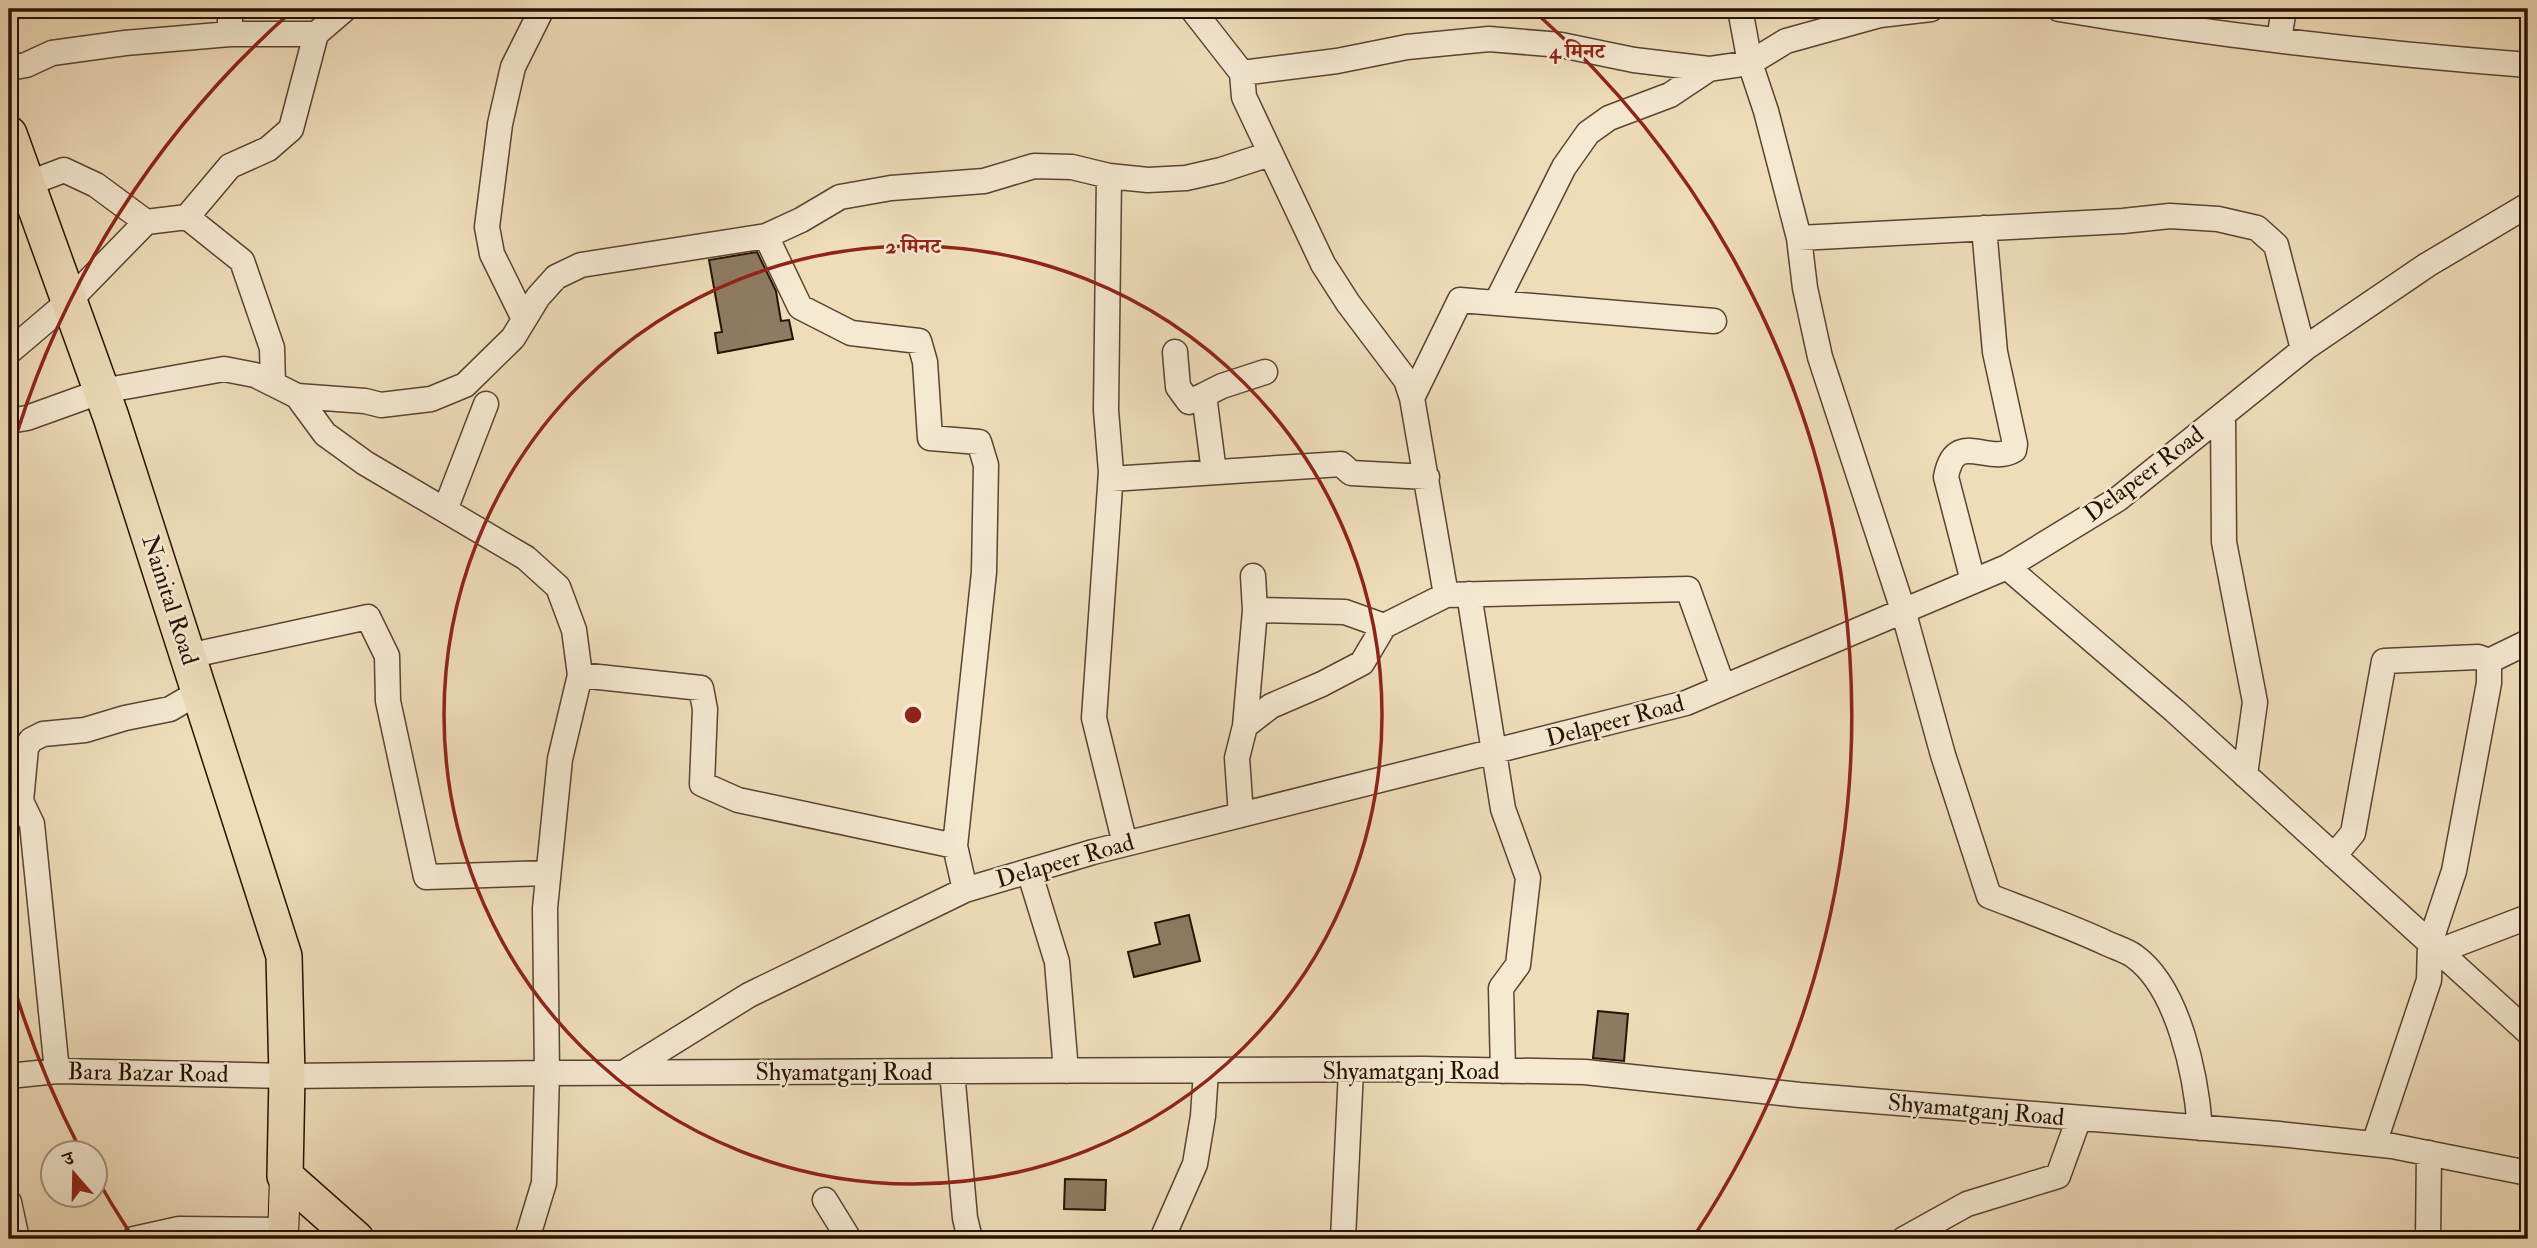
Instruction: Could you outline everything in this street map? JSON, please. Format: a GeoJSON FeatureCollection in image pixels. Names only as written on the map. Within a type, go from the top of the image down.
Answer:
{"type":"FeatureCollection","features":[{"type":"Feature","properties":{"kind":"highway","name":"Nainital Road"},"geometry":{"type":"LineString","coordinates":[[9,134],[102,391],[284,956],[287,1076],[285,1176]]}},
{"type":"Feature","properties":{"kind":"highway"},"geometry":{"type":"LineString","coordinates":[[285,1176],[338,1239]]}},
{"type":"Feature","properties":{"kind":"highway"},"geometry":{"type":"LineString","coordinates":[[285,1176],[356,1239]]}},
{"type":"Feature","properties":{"kind":"main road"},"geometry":{"type":"LineString","coordinates":[[283,1235],[285,1176]]}},
{"type":"Feature","properties":{"kind":"street"},"geometry":{"type":"LineString","coordinates":[[230,9],[230,34]]}},
{"type":"Feature","properties":{"kind":"street"},"geometry":{"type":"LineString","coordinates":[[9,352],[69,302],[146,222],[187,217],[230,166],[268,149],[290,129],[316,34],[345,9]]}},
{"type":"Feature","properties":{"kind":"street"},"geometry":{"type":"LineString","coordinates":[[524,319],[492,254],[486,228],[500,124],[513,67],[542,9]]}},
{"type":"Feature","properties":{"kind":"street"},"geometry":{"type":"LineString","coordinates":[[1192,9],[1242,73],[1244,97],[1322,264],[1406,380],[1412,398],[1427,477],[1458,594],[1503,809],[1528,878],[1518,965],[1501,988],[1503,1071]]}},
{"type":"Feature","properties":{"kind":"street"},"geometry":{"type":"LineString","coordinates":[[1740,9],[1751,63],[1799,238],[1805,288],[1820,358],[1903,610],[1943,755],[1989,896],[2134,956],[2162,987],[2183,1037],[2197,1088],[2200,1128]]}},
{"type":"Feature","properties":{"kind":"street"},"geometry":{"type":"LineString","coordinates":[[1242,73],[1337,61],[1407,47],[1489,39],[1561,45],[1634,60],[1709,69],[1751,63],[1786,41],[1880,15],[1931,9]]}},
{"type":"Feature","properties":{"kind":"street"},"geometry":{"type":"LineString","coordinates":[[2059,9],[2111,13],[2279,39],[2528,65]]}},
{"type":"Feature","properties":{"kind":"street"},"geometry":{"type":"LineString","coordinates":[[2279,39],[2284,9]]}},
{"type":"Feature","properties":{"kind":"street"},"geometry":{"type":"LineString","coordinates":[[9,68],[26,65],[52,53],[125,43],[230,34],[316,34]]}},
{"type":"Feature","properties":{"kind":"street"},"geometry":{"type":"LineString","coordinates":[[1496,303],[1564,167],[1588,133],[1609,118],[1670,95],[1709,69]]}},
{"type":"Feature","properties":{"kind":"street"},"geometry":{"type":"LineString","coordinates":[[9,421],[27,418],[102,391],[224,369],[255,375],[297,396],[365,401],[381,405],[431,399],[466,385],[513,338],[538,297],[556,277],[582,265],[766,236],[841,197],[891,188],[984,181],[1034,166],[1072,167],[1109,176],[1148,180],[1186,178],[1270,154]]}},
{"type":"Feature","properties":{"kind":"street"},"geometry":{"type":"LineString","coordinates":[[27,184],[64,170],[96,185],[146,222]]}},
{"type":"Feature","properties":{"kind":"street"},"geometry":{"type":"LineString","coordinates":[[1109,176],[1105,410],[1111,479],[1094,718],[1125,844]]}},
{"type":"Feature","properties":{"kind":"street","name":"Delapeer Road"},"geometry":{"type":"LineString","coordinates":[[625,1073],[748,995],[965,890],[1125,844],[1686,703],[2007,567],[2118,499],[2303,349],[2427,265],[2528,205]]}},
{"type":"Feature","properties":{"kind":"street"},"geometry":{"type":"LineString","coordinates":[[1799,238],[2123,221],[2171,216],[2218,219],[2257,228],[2276,245],[2303,349]]}},
{"type":"Feature","properties":{"kind":"street"},"geometry":{"type":"LineString","coordinates":[[187,217],[242,261],[272,348],[273,384]]}},
{"type":"Feature","properties":{"kind":"street"},"geometry":{"type":"LineString","coordinates":[[1973,581],[1946,477],[1949,461],[1957,453],[1971,450],[2007,455],[2014,450],[2015,444],[1995,352],[1984,228]]}},
{"type":"Feature","properties":{"kind":"street"},"geometry":{"type":"LineString","coordinates":[[766,236],[800,307],[851,333],[919,341],[925,362],[930,438],[979,442],[986,465],[984,572],[955,846],[965,890]]}},
{"type":"Feature","properties":{"kind":"street"},"geometry":{"type":"LineString","coordinates":[[1412,398],[1460,300],[1714,321]]}},
{"type":"Feature","properties":{"kind":"street"},"geometry":{"type":"LineString","coordinates":[[1175,352],[1178,387],[1189,402],[1222,386],[1265,372]]}},
{"type":"Feature","properties":{"kind":"street"},"geometry":{"type":"LineString","coordinates":[[297,396],[325,434],[365,463],[526,558],[558,587],[575,631],[580,675],[559,760],[545,908],[547,1073],[544,1183],[527,1239]]}},
{"type":"Feature","properties":{"kind":"street"},"geometry":{"type":"LineString","coordinates":[[1204,396],[1214,472]]}},
{"type":"Feature","properties":{"kind":"street"},"geometry":{"type":"LineString","coordinates":[[445,510],[486,404]]}},
{"type":"Feature","properties":{"kind":"street"},"geometry":{"type":"LineString","coordinates":[[2223,415],[2224,542],[2255,702],[2245,775]]}},
{"type":"Feature","properties":{"kind":"street"},"geometry":{"type":"LineString","coordinates":[[1111,479],[1341,464],[1351,473],[1427,477]]}},
{"type":"Feature","properties":{"kind":"street"},"geometry":{"type":"LineString","coordinates":[[2007,567],[2175,711],[2528,1032]]}},
{"type":"Feature","properties":{"kind":"street"},"geometry":{"type":"LineString","coordinates":[[1241,815],[1237,758],[1245,726],[1255,610],[1253,576]]}},
{"type":"Feature","properties":{"kind":"street"},"geometry":{"type":"LineString","coordinates":[[1245,726],[1270,706],[1362,663],[1384,626],[1458,594],[1688,589],[1724,687]]}},
{"type":"Feature","properties":{"kind":"street"},"geometry":{"type":"LineString","coordinates":[[1255,610],[1345,612],[1384,626]]}},
{"type":"Feature","properties":{"kind":"street"},"geometry":{"type":"LineString","coordinates":[[188,656],[368,617],[387,656],[388,701],[426,877],[548,873]]}},
{"type":"Feature","properties":{"kind":"street"},"geometry":{"type":"LineString","coordinates":[[2334,856],[2353,833],[2384,661],[2478,657],[2489,661],[2528,642]]}},
{"type":"Feature","properties":{"kind":"street"},"geometry":{"type":"LineString","coordinates":[[2374,1144],[2430,980],[2434,947],[2454,871],[2488,683],[2489,661]]}},
{"type":"Feature","properties":{"kind":"street"},"geometry":{"type":"LineString","coordinates":[[580,675],[701,688],[705,709],[702,784],[738,800],[955,846]]}},
{"type":"Feature","properties":{"kind":"street"},"geometry":{"type":"LineString","coordinates":[[57,1071],[32,824],[15,799],[26,748],[32,740],[43,734],[85,730],[170,709],[199,692]]}},
{"type":"Feature","properties":{"kind":"street"},"geometry":{"type":"LineString","coordinates":[[1029,871],[1056,962],[1066,1071]]}},
{"type":"Feature","properties":{"kind":"street"},"geometry":{"type":"LineString","coordinates":[[2434,947],[2528,917]]}},
{"type":"Feature","properties":{"kind":"street"},"geometry":{"type":"LineString","coordinates":[[1343,1239],[1351,1070]]}},
{"type":"Feature","properties":{"kind":"street","name":"Bara Bazar Road"},"geometry":{"type":"LineString","coordinates":[[9,1076],[57,1071],[287,1076]]}},
{"type":"Feature","properties":{"kind":"street"},"geometry":{"type":"LineString","coordinates":[[952,1071],[965,1218],[970,1239]]}},
{"type":"Feature","properties":{"kind":"street","name":"Shyamatganj Road"},"geometry":{"type":"LineString","coordinates":[[287,1076],[952,1071],[1585,1072],[1800,1095],[2374,1144],[2528,1173]]}},
{"type":"Feature","properties":{"kind":"street"},"geometry":{"type":"LineString","coordinates":[[1162,1239],[1195,1164],[1203,1116],[1206,1071]]}},
{"type":"Feature","properties":{"kind":"street"},"geometry":{"type":"LineString","coordinates":[[1904,1239],[1967,1203],[2058,1176],[2079,1118]]}},
{"type":"Feature","properties":{"kind":"street"},"geometry":{"type":"LineString","coordinates":[[2428,1239],[2429,1153]]}},
{"type":"Feature","properties":{"kind":"street"},"geometry":{"type":"LineString","coordinates":[[825,1200],[849,1239]]}},
{"type":"Feature","properties":{"kind":"street"},"geometry":{"type":"LineString","coordinates":[[9,1202],[17,1239]]}},
{"type":"Feature","properties":{"kind":"street"},"geometry":{"type":"LineString","coordinates":[[134,1239],[179,1229],[283,1235]]}},
{"type":"Feature","properties":{"kind":"building"},"geometry":{"type":"Polygon","coordinates":[[[757,252],[776,291],[781,321],[789,320],[793,339],[718,353],[715,333],[722,332],[709,260],[757,252]]]}},
{"type":"Feature","properties":{"kind":"building"},"geometry":{"type":"Polygon","coordinates":[[[1189,915],[1200,961],[1134,977],[1128,952],[1160,944],[1155,923],[1189,915]]]}},
{"type":"Feature","properties":{"kind":"building"},"geometry":{"type":"Polygon","coordinates":[[[1598,1011],[1628,1014],[1624,1061],[1593,1058],[1598,1011]]]}},
{"type":"Feature","properties":{"kind":"building"},"geometry":{"type":"Polygon","coordinates":[[[1065,1179],[1106,1180],[1105,1210],[1064,1209],[1065,1179]]]}}]}
